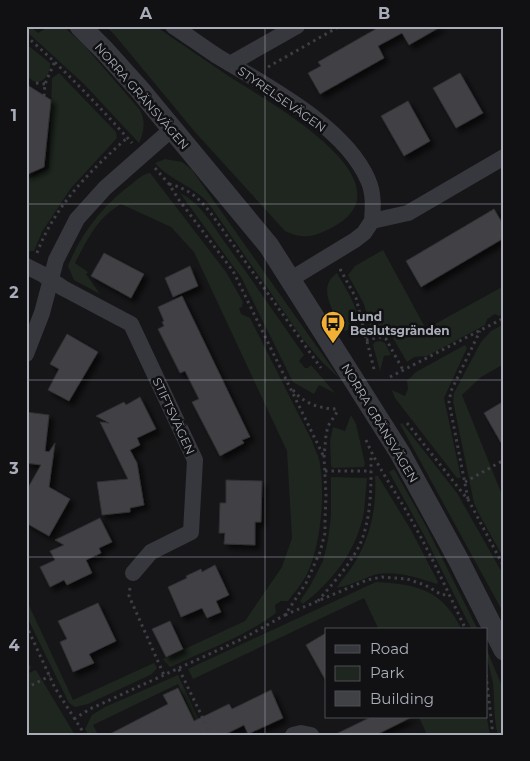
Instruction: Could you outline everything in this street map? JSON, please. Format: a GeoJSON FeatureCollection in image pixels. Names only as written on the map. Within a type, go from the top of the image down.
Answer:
{"type":"FeatureCollection","features":[{"type":"Feature","properties":{"kind":"street","name":"NORRA GRÄNSVÄGEN"},"geometry":{"type":"LineString","coordinates":[[80,26],[111,57],[270,246],[400,453],[458,559],[504,650]]}},
{"type":"Feature","properties":{"kind":"street","name":"STYRELSEVÄGEN"},"geometry":{"type":"LineString","coordinates":[[173,26],[230,64],[252,75],[317,121],[347,150],[367,179],[370,187],[373,202],[372,221]]}},
{"type":"Feature","properties":{"kind":"street"},"geometry":{"type":"LineString","coordinates":[[230,64],[297,26]]}},
{"type":"Feature","properties":{"kind":"street"},"geometry":{"type":"LineString","coordinates":[[26,354],[42,312],[50,279],[60,250],[77,219],[105,188],[172,128]]}},
{"type":"Feature","properties":{"kind":"street"},"geometry":{"type":"LineString","coordinates":[[291,279],[332,255],[364,232],[372,221],[408,213],[504,157]]}},
{"type":"Feature","properties":{"kind":"street","name":"STIFTSVÄGEN"},"geometry":{"type":"LineString","coordinates":[[26,266],[62,288],[131,324],[195,460],[191,532],[151,552],[133,572]]}},
{"type":"Feature","properties":{"kind":"street"},"geometry":{"type":"LineString","coordinates":[[293,735],[302,732],[311,735]]}},
{"type":"Feature","properties":{"kind":"path"},"geometry":{"type":"LineString","coordinates":[[252,75],[340,26]]}},
{"type":"Feature","properties":{"kind":"path"},"geometry":{"type":"LineString","coordinates":[[26,36],[88,95],[127,138]]}},
{"type":"Feature","properties":{"kind":"path"},"geometry":{"type":"LineString","coordinates":[[44,96],[45,84],[54,61]]}},
{"type":"Feature","properties":{"kind":"path"},"geometry":{"type":"LineString","coordinates":[[36,83],[45,84]]}},
{"type":"Feature","properties":{"kind":"path"},"geometry":{"type":"LineString","coordinates":[[153,166],[169,184],[233,271],[324,457]]}},
{"type":"Feature","properties":{"kind":"path"},"geometry":{"type":"LineString","coordinates":[[169,184],[179,186],[191,193],[205,206],[323,370]]}},
{"type":"Feature","properties":{"kind":"path"},"geometry":{"type":"LineString","coordinates":[[332,255],[356,298],[372,365],[378,379]]}},
{"type":"Feature","properties":{"kind":"path"},"geometry":{"type":"LineString","coordinates":[[390,377],[504,318]]}},
{"type":"Feature","properties":{"kind":"path"},"geometry":{"type":"LineString","coordinates":[[469,501],[449,402],[451,391],[480,331]]}},
{"type":"Feature","properties":{"kind":"path"},"geometry":{"type":"LineString","coordinates":[[366,340],[381,337],[386,339],[403,370]]}},
{"type":"Feature","properties":{"kind":"path"},"geometry":{"type":"LineString","coordinates":[[286,615],[306,584],[320,552],[325,533],[326,494],[324,457],[326,435],[328,426],[339,409],[305,402],[298,397],[289,385]]}},
{"type":"Feature","properties":{"kind":"path"},"geometry":{"type":"LineString","coordinates":[[405,421],[469,501],[504,567]]}},
{"type":"Feature","properties":{"kind":"path"},"geometry":{"type":"LineString","coordinates":[[364,433],[371,453],[404,507],[465,628]]}},
{"type":"Feature","properties":{"kind":"path"},"geometry":{"type":"LineString","coordinates":[[318,602],[360,543],[370,506],[371,453]]}},
{"type":"Feature","properties":{"kind":"path"},"geometry":{"type":"LineString","coordinates":[[465,482],[504,460]]}},
{"type":"Feature","properties":{"kind":"path"},"geometry":{"type":"LineString","coordinates":[[325,471],[371,471]]}},
{"type":"Feature","properties":{"kind":"path"},"geometry":{"type":"LineString","coordinates":[[133,572],[129,596],[164,675]]}},
{"type":"Feature","properties":{"kind":"path"},"geometry":{"type":"LineString","coordinates":[[74,718],[242,639],[286,615],[367,580],[382,577],[407,579],[425,585],[442,595],[448,594]]}},
{"type":"Feature","properties":{"kind":"path"},"geometry":{"type":"LineString","coordinates":[[26,624],[55,688],[84,733],[79,735]]}},
{"type":"Feature","properties":{"kind":"path"},"geometry":{"type":"LineString","coordinates":[[179,669],[210,735]]}},
{"type":"Feature","properties":{"kind":"path"},"geometry":{"type":"LineString","coordinates":[[26,688],[51,676]]}},
{"type":"Feature","properties":{"kind":"path"},"geometry":{"type":"LineString","coordinates":[[488,692],[493,735]]}},
{"type":"Feature","properties":{"kind":"green space"},"geometry":{"type":"Polygon","coordinates":[[[26,26],[30,26],[38,33],[46,28],[45,26],[63,26],[83,44],[140,110],[144,126],[139,143],[84,84],[26,31],[26,26]]]}},
{"type":"Feature","properties":{"kind":"green space"},"geometry":{"type":"Polygon","coordinates":[[[105,26],[151,26],[158,28],[303,125],[329,147],[349,170],[357,192],[351,213],[325,231],[315,235],[300,236],[285,231],[195,132],[113,33],[105,26]]]}},
{"type":"Feature","properties":{"kind":"green space"},"geometry":{"type":"Polygon","coordinates":[[[26,44],[50,63],[50,69],[43,80],[37,82],[26,76],[26,44]]]}},
{"type":"Feature","properties":{"kind":"green space"},"geometry":{"type":"Polygon","coordinates":[[[59,73],[116,132],[117,138],[71,188],[42,232],[34,251],[26,251],[26,180],[49,168],[52,78],[59,73]]]}},
{"type":"Feature","properties":{"kind":"green space"},"geometry":{"type":"Polygon","coordinates":[[[165,159],[182,162],[192,170],[339,378],[322,362],[302,338],[209,204],[155,163],[165,159]]]}},
{"type":"Feature","properties":{"kind":"green space"},"geometry":{"type":"Polygon","coordinates":[[[150,173],[226,272],[243,302],[242,307],[239,308],[241,314],[250,318],[312,441],[319,459],[322,487],[319,535],[311,564],[300,586],[288,601],[281,601],[275,605],[276,613],[264,622],[225,643],[170,667],[163,659],[245,621],[282,567],[292,538],[287,451],[194,252],[171,227],[121,204],[99,223],[88,238],[75,263],[88,272],[86,274],[100,294],[74,280],[68,266],[73,254],[94,220],[122,191],[145,174],[150,173]]]}},
{"type":"Feature","properties":{"kind":"green space"},"geometry":{"type":"Polygon","coordinates":[[[180,193],[194,203],[211,223],[304,355],[299,361],[305,368],[311,365],[335,393],[319,385],[314,394],[293,382],[241,277],[180,193]]]}},
{"type":"Feature","properties":{"kind":"green space"},"geometry":{"type":"Polygon","coordinates":[[[383,250],[426,329],[504,286],[504,314],[499,316],[495,314],[487,319],[485,325],[427,356],[414,357],[407,362],[390,333],[372,333],[364,304],[348,275],[355,266],[383,250]]]}},
{"type":"Feature","properties":{"kind":"green space"},"geometry":{"type":"Polygon","coordinates":[[[337,273],[351,298],[358,319],[358,326],[345,331],[332,310],[327,294],[331,279],[337,273]]]}},
{"type":"Feature","properties":{"kind":"green space"},"geometry":{"type":"Polygon","coordinates":[[[504,324],[504,364],[481,377],[462,395],[504,500],[504,559],[474,503],[453,401],[454,393],[481,342],[491,331],[504,324]]]}},
{"type":"Feature","properties":{"kind":"green space"},"geometry":{"type":"Polygon","coordinates":[[[375,342],[385,343],[391,355],[384,356],[380,371],[373,345],[375,342]]]}},
{"type":"Feature","properties":{"kind":"green space"},"geometry":{"type":"Polygon","coordinates":[[[465,345],[467,348],[444,398],[461,478],[457,478],[395,398],[392,390],[405,396],[408,389],[407,381],[416,372],[465,345]]]}},
{"type":"Feature","properties":{"kind":"green space"},"geometry":{"type":"Polygon","coordinates":[[[351,415],[356,424],[365,464],[364,467],[333,468],[331,466],[330,440],[333,427],[345,431],[351,415]]]}},
{"type":"Feature","properties":{"kind":"green space"},"geometry":{"type":"Polygon","coordinates":[[[402,423],[457,493],[504,576],[504,614],[400,424],[402,423]]]}},
{"type":"Feature","properties":{"kind":"green space"},"geometry":{"type":"Polygon","coordinates":[[[394,469],[426,526],[477,628],[471,628],[425,537],[389,472],[394,469]]]}},
{"type":"Feature","properties":{"kind":"green space"},"geometry":{"type":"Polygon","coordinates":[[[375,476],[378,476],[411,530],[438,582],[437,584],[408,576],[385,573],[337,587],[361,552],[369,531],[374,509],[375,476]]]}},
{"type":"Feature","properties":{"kind":"green space"},"geometry":{"type":"Polygon","coordinates":[[[331,477],[367,478],[361,526],[350,552],[334,575],[303,604],[300,601],[323,561],[328,540],[331,515],[331,477]]]}},
{"type":"Feature","properties":{"kind":"green space"},"geometry":{"type":"Polygon","coordinates":[[[376,582],[404,585],[427,592],[446,606],[461,628],[378,628],[364,598],[193,679],[188,669],[376,582]]]}},
{"type":"Feature","properties":{"kind":"green space"},"geometry":{"type":"Polygon","coordinates":[[[26,599],[73,700],[154,663],[157,668],[152,674],[88,704],[75,707],[69,703],[26,615],[26,599]]]}},
{"type":"Feature","properties":{"kind":"green space"},"geometry":{"type":"Polygon","coordinates":[[[488,653],[504,691],[504,735],[498,735],[496,729],[493,683],[488,653]]]}},
{"type":"Feature","properties":{"kind":"green space"},"geometry":{"type":"Polygon","coordinates":[[[30,665],[31,668],[28,673],[36,670],[75,735],[26,735],[26,667],[30,665]]]}},
{"type":"Feature","properties":{"kind":"green space"},"geometry":{"type":"Polygon","coordinates":[[[178,675],[206,735],[201,735],[178,684],[93,725],[98,735],[88,735],[85,729],[92,715],[105,707],[178,675]]]}},
{"type":"Feature","properties":{"kind":"green space"},"geometry":{"type":"Polygon","coordinates":[[[419,718],[487,718],[490,735],[427,735],[419,718]]]}},
{"type":"Feature","properties":{"kind":"building"},"geometry":{"type":"Polygon","coordinates":[[[381,26],[442,26],[409,45],[402,33],[378,46],[384,58],[320,94],[308,73],[321,66],[318,62],[381,26]]]}},
{"type":"Feature","properties":{"kind":"building"},"geometry":{"type":"Polygon","coordinates":[[[460,73],[483,113],[456,128],[433,88],[460,73]]]}},
{"type":"Feature","properties":{"kind":"building"},"geometry":{"type":"Polygon","coordinates":[[[26,84],[51,100],[44,167],[26,175],[26,84]]]}},
{"type":"Feature","properties":{"kind":"building"},"geometry":{"type":"Polygon","coordinates":[[[408,101],[430,141],[404,156],[381,116],[408,101]]]}},
{"type":"Feature","properties":{"kind":"building"},"geometry":{"type":"Polygon","coordinates":[[[494,209],[504,226],[504,238],[421,287],[406,261],[494,209]]]}},
{"type":"Feature","properties":{"kind":"building"},"geometry":{"type":"Polygon","coordinates":[[[104,253],[144,274],[131,298],[91,276],[104,253]]]}},
{"type":"Feature","properties":{"kind":"building"},"geometry":{"type":"Polygon","coordinates":[[[190,266],[198,286],[173,297],[165,278],[190,266]]]}},
{"type":"Feature","properties":{"kind":"building"},"geometry":{"type":"Polygon","coordinates":[[[182,296],[250,437],[242,440],[244,443],[220,456],[192,402],[199,399],[185,371],[180,373],[158,329],[164,326],[162,322],[164,321],[158,307],[182,296]]]}},
{"type":"Feature","properties":{"kind":"building"},"geometry":{"type":"Polygon","coordinates":[[[67,334],[98,352],[69,401],[48,390],[59,369],[50,364],[67,334]]]}},
{"type":"Feature","properties":{"kind":"building"},"geometry":{"type":"Polygon","coordinates":[[[140,397],[156,429],[137,438],[140,445],[130,450],[137,463],[144,505],[130,508],[130,512],[102,515],[97,482],[128,479],[100,422],[109,423],[96,416],[124,402],[126,405],[140,397]]]}},
{"type":"Feature","properties":{"kind":"building"},"geometry":{"type":"Polygon","coordinates":[[[504,401],[504,448],[484,413],[504,401]]]}},
{"type":"Feature","properties":{"kind":"building"},"geometry":{"type":"Polygon","coordinates":[[[26,412],[49,415],[45,451],[49,452],[55,443],[49,487],[70,499],[49,536],[26,523],[26,491],[41,465],[26,463],[26,412]]]}},
{"type":"Feature","properties":{"kind":"building"},"geometry":{"type":"Polygon","coordinates":[[[226,480],[262,481],[261,522],[255,522],[255,545],[224,544],[225,533],[219,533],[220,503],[226,503],[226,480]]]}},
{"type":"Feature","properties":{"kind":"building"},"geometry":{"type":"Polygon","coordinates":[[[100,518],[112,542],[99,548],[101,553],[86,560],[92,573],[67,585],[64,580],[50,587],[40,567],[55,560],[50,551],[64,545],[55,540],[100,518]]]}},
{"type":"Feature","properties":{"kind":"building"},"geometry":{"type":"Polygon","coordinates":[[[215,565],[229,595],[216,601],[221,612],[207,618],[202,608],[181,617],[168,587],[187,578],[186,576],[201,569],[202,572],[215,565]]]}},
{"type":"Feature","properties":{"kind":"building"},"geometry":{"type":"Polygon","coordinates":[[[98,603],[116,641],[89,654],[94,663],[73,672],[60,642],[67,639],[58,621],[98,603]]]}},
{"type":"Feature","properties":{"kind":"building"},"geometry":{"type":"Polygon","coordinates":[[[170,621],[183,649],[166,657],[152,629],[170,621]]]}},
{"type":"Feature","properties":{"kind":"building"},"geometry":{"type":"Polygon","coordinates":[[[325,634],[325,679],[306,645],[325,634]]]}},
{"type":"Feature","properties":{"kind":"building"},"geometry":{"type":"Polygon","coordinates":[[[178,688],[194,721],[229,704],[232,709],[271,690],[283,718],[248,734],[244,725],[224,735],[108,735],[168,704],[163,695],[178,688]]]}},
{"type":"Feature","properties":{"kind":"building"},"geometry":{"type":"Polygon","coordinates":[[[369,718],[410,718],[376,735],[334,735],[369,718]]]}},
{"type":"Feature","properties":{"kind":"place","name":"Lund Beslutsgränden"},"geometry":{"type":"Point","coordinates":[333,344]}}]}
